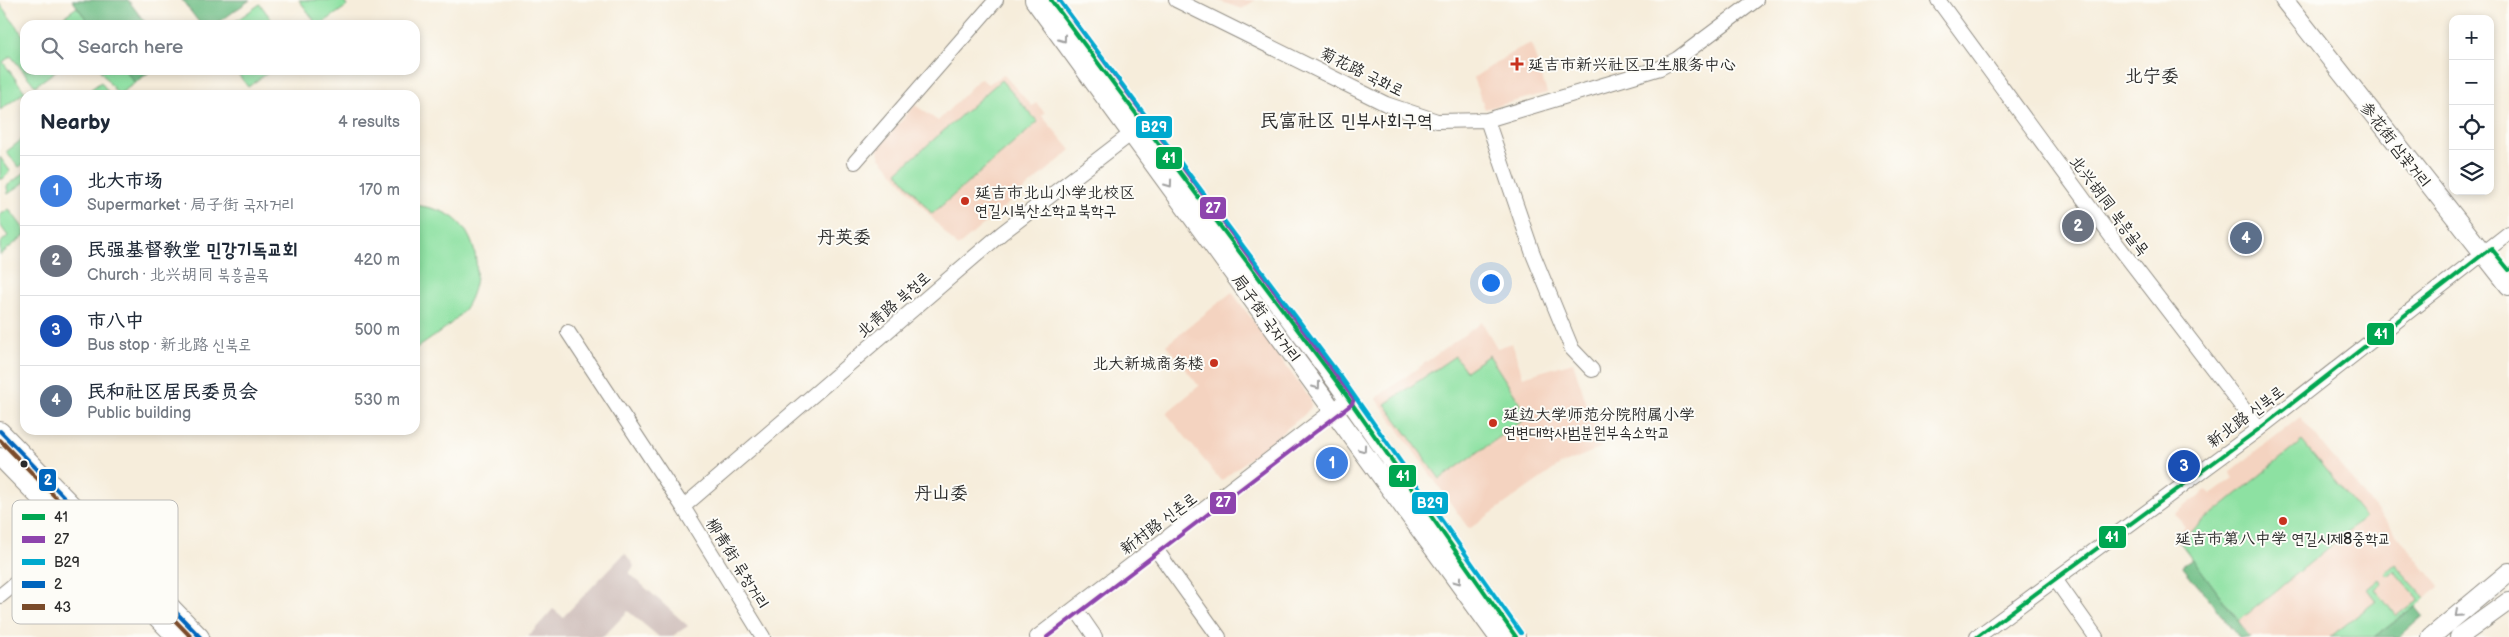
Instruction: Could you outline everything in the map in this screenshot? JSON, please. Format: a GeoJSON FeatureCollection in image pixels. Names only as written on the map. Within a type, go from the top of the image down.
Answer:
{"type":"FeatureCollection","features":[{"type":"Feature","properties":{"kind":"main road","name":"局子街 국자거리"},"geometry":{"type":"LineString","coordinates":[[1034,0],[1132,133],[1341,404],[1516,637]]}},
{"type":"Feature","properties":{"kind":"main road","name":"局子街 국자거리"},"geometry":{"type":"LineString","coordinates":[[1051,0],[1341,404],[1498,637]]}},
{"type":"Feature","properties":{"kind":"main road","name":"参花街 삼꽃거리"},"geometry":{"type":"LineString","coordinates":[[2284,0],[2487,251],[2509,270]]}},
{"type":"Feature","properties":{"kind":"main road","name":"参花街 삼꽃거리"},"geometry":{"type":"LineString","coordinates":[[2296,0],[2487,251],[2509,286]]}},
{"type":"Feature","properties":{"kind":"main road"},"geometry":{"type":"LineString","coordinates":[[0,431],[67,500]]}},
{"type":"Feature","properties":{"kind":"main road"},"geometry":{"type":"LineString","coordinates":[[0,457],[41,500]]}},
{"type":"Feature","properties":{"kind":"main road"},"geometry":{"type":"LineString","coordinates":[[2431,637],[2509,572]]}},
{"type":"Feature","properties":{"kind":"main road"},"geometry":{"type":"LineString","coordinates":[[2459,637],[2509,601]]}},
{"type":"Feature","properties":{"kind":"main road"},"geometry":{"type":"LineString","coordinates":[[178,614],[200,637]]}},
{"type":"Feature","properties":{"kind":"main road"},"geometry":{"type":"LineString","coordinates":[[163,624],[176,637]]}},
{"type":"Feature","properties":{"kind":"street"},"geometry":{"type":"LineString","coordinates":[[855,162],[996,0]]}},
{"type":"Feature","properties":{"kind":"street","name":"菊花路 국화로"},"geometry":{"type":"LineString","coordinates":[[1176,0],[1386,104],[1413,115],[1437,121],[1487,120],[1660,68],[1677,59],[1756,0]]}},
{"type":"Feature","properties":{"kind":"street","name":"北兴胡同 북흥골목"},"geometry":{"type":"LineString","coordinates":[[1938,0],[2112,239],[2259,429]]}},
{"type":"Feature","properties":{"kind":"street"},"geometry":{"type":"LineString","coordinates":[[1487,120],[1533,254],[1572,349],[1592,370]]}},
{"type":"Feature","properties":{"kind":"street","name":"北青路 북청로"},"geometry":{"type":"LineString","coordinates":[[683,508],[1002,233],[1132,133]]}},
{"type":"Feature","properties":{"kind":"street","name":"新北路 신북로"},"geometry":{"type":"LineString","coordinates":[[1977,637],[2259,429],[2509,233]]}},
{"type":"Feature","properties":{"kind":"street","name":"柳青街 류청거리"},"geometry":{"type":"LineString","coordinates":[[568,332],[683,508],[763,637]]}},
{"type":"Feature","properties":{"kind":"street","name":"新村路 신촌로"},"geometry":{"type":"LineString","coordinates":[[1037,637],[1341,404]]}},
{"type":"Feature","properties":{"kind":"street"},"geometry":{"type":"LineString","coordinates":[[1155,548],[1219,637]]}},
{"type":"Feature","properties":{"kind":"street"},"geometry":{"type":"LineString","coordinates":[[2055,580],[2096,637]]}},
{"type":"Feature","properties":{"kind":"street"},"geometry":{"type":"LineString","coordinates":[[0,596],[12,586]]}},
{"type":"Feature","properties":{"kind":"street"},"geometry":{"type":"LineString","coordinates":[[1075,608],[1095,637]]}},
{"type":"Feature","properties":{"kind":"shaded area"},"geometry":{"type":"Polygon","coordinates":[[[1216,0],[1255,0],[1242,9],[1216,0]]]}},
{"type":"Feature","properties":{"kind":"shaded area","name":"延吉市新兴社区卫生服务中心"},"geometry":{"type":"Polygon","coordinates":[[[1531,43],[1547,93],[1485,109],[1473,78],[1516,50],[1531,43]]]}},
{"type":"Feature","properties":{"kind":"shaded area","name":"延吉市北山小学北校区 연길시북산소학교북학구"},"geometry":{"type":"Polygon","coordinates":[[[1004,75],[1032,106],[1036,103],[1045,113],[1042,116],[1071,150],[957,247],[880,157],[877,149],[915,105],[938,121],[980,78],[988,84],[1004,75]]]}},
{"type":"Feature","properties":{"kind":"shaded area"},"geometry":{"type":"Polygon","coordinates":[[[1232,292],[1311,400],[1311,407],[1304,415],[1221,481],[1166,413],[1199,386],[1166,345],[1232,292]]]}},
{"type":"Feature","properties":{"kind":"shaded area","name":"延边大学师范分院附属小学 연변대학사범분원부속소학교"},"geometry":{"type":"Polygon","coordinates":[[[1482,322],[1497,348],[1512,343],[1523,377],[1573,362],[1601,448],[1560,465],[1469,529],[1376,398],[1482,322]]]}},
{"type":"Feature","properties":{"kind":"shaded area","name":"延吉市第八中学 연길시제8중학교"},"geometry":{"type":"Polygon","coordinates":[[[2300,417],[2440,587],[2375,637],[2239,637],[2182,566],[2192,559],[2175,535],[2185,527],[2175,514],[2206,490],[2212,494],[2234,478],[2230,472],[2300,417]]]}},
{"type":"Feature","properties":{"kind":"shaded area"},"geometry":{"type":"Polygon","coordinates":[[[625,553],[634,566],[629,573],[688,626],[671,637],[659,637],[628,611],[603,637],[528,637],[553,609],[563,617],[625,553]]]}},
{"type":"Feature","properties":{"kind":"green space"},"geometry":{"type":"Polygon","coordinates":[[[72,0],[128,0],[143,20],[87,20],[72,0]]]}},
{"type":"Feature","properties":{"kind":"green space"},"geometry":{"type":"Polygon","coordinates":[[[182,0],[250,0],[222,20],[197,20],[182,0]]]}},
{"type":"Feature","properties":{"kind":"green space"},"geometry":{"type":"Polygon","coordinates":[[[299,0],[343,0],[347,6],[327,20],[314,20],[299,0]]]}},
{"type":"Feature","properties":{"kind":"green space"},"geometry":{"type":"Polygon","coordinates":[[[0,4],[20,31],[20,67],[11,56],[3,62],[24,90],[20,90],[20,96],[0,110],[0,4]]]}},
{"type":"Feature","properties":{"kind":"green space"},"geometry":{"type":"Polygon","coordinates":[[[260,4],[271,19],[270,20],[237,20],[260,4]]]}},
{"type":"Feature","properties":{"kind":"green space"},"geometry":{"type":"Polygon","coordinates":[[[77,7],[87,20],[59,20],[77,7]]]}},
{"type":"Feature","properties":{"kind":"green space"},"geometry":{"type":"Polygon","coordinates":[[[26,75],[50,75],[35,86],[26,75]]]}},
{"type":"Feature","properties":{"kind":"green space"},"geometry":{"type":"Polygon","coordinates":[[[104,75],[129,75],[135,83],[125,90],[114,90],[104,75]]]}},
{"type":"Feature","properties":{"kind":"green space"},"geometry":{"type":"Polygon","coordinates":[[[129,75],[145,75],[135,83],[129,75]]]}},
{"type":"Feature","properties":{"kind":"green space"},"geometry":{"type":"Polygon","coordinates":[[[239,75],[265,75],[248,87],[239,75]]]}},
{"type":"Feature","properties":{"kind":"green space"},"geometry":{"type":"Polygon","coordinates":[[[1001,80],[1038,122],[932,214],[897,172],[1001,80]]]}},
{"type":"Feature","properties":{"kind":"green space"},"geometry":{"type":"Polygon","coordinates":[[[101,82],[107,90],[90,90],[101,82]]]}},
{"type":"Feature","properties":{"kind":"green space"},"geometry":{"type":"Polygon","coordinates":[[[20,141],[20,166],[19,167],[6,152],[20,141]]]}},
{"type":"Feature","properties":{"kind":"green space"},"geometry":{"type":"Polygon","coordinates":[[[0,157],[10,171],[3,179],[0,179],[0,157]]]}},
{"type":"Feature","properties":{"kind":"green space"},"geometry":{"type":"Polygon","coordinates":[[[20,176],[20,186],[8,194],[7,186],[20,176]]]}},
{"type":"Feature","properties":{"kind":"green space"},"geometry":{"type":"Polygon","coordinates":[[[420,206],[441,211],[455,219],[464,228],[474,250],[476,276],[474,289],[463,311],[446,327],[420,346],[420,206]]]}},
{"type":"Feature","properties":{"kind":"green space"},"geometry":{"type":"Polygon","coordinates":[[[9,209],[20,224],[20,239],[0,255],[0,243],[8,236],[0,225],[0,215],[9,209]]]}},
{"type":"Feature","properties":{"kind":"green space"},"geometry":{"type":"Polygon","coordinates":[[[1489,355],[1525,411],[1525,419],[1440,479],[1385,404],[1455,356],[1466,371],[1489,355]]]}},
{"type":"Feature","properties":{"kind":"green space"},"geometry":{"type":"Polygon","coordinates":[[[2302,441],[2365,518],[2239,621],[2179,541],[2302,441]]]}},
{"type":"Feature","properties":{"kind":"green space"},"geometry":{"type":"Polygon","coordinates":[[[2193,559],[2250,637],[2239,637],[2182,566],[2193,559]]]}},
{"type":"Feature","properties":{"kind":"green space"},"geometry":{"type":"Polygon","coordinates":[[[2395,564],[2425,598],[2375,637],[2330,637],[2376,601],[2367,589],[2379,579],[2382,583],[2375,589],[2396,616],[2418,599],[2394,571],[2388,576],[2385,573],[2395,564]]]}},
{"type":"Feature","properties":{"kind":"green space"},"geometry":{"type":"Polygon","coordinates":[[[2415,606],[2423,616],[2399,637],[2375,637],[2415,606]]]}},
{"type":"Feature","properties":{"kind":"transit line","name":"41"},"geometry":{"type":"LineString","coordinates":[[1051,0],[1336,381],[1516,637]]}},
{"type":"Feature","properties":{"kind":"transit line","name":"27"},"geometry":{"type":"LineString","coordinates":[[1047,637],[1352,404],[1354,399],[1059,0]]}},
{"type":"Feature","properties":{"kind":"transit line","name":"B29"},"geometry":{"type":"LineString","coordinates":[[1059,0],[1341,377],[1521,633]]}},
{"type":"Feature","properties":{"kind":"transit line","name":"41"},"geometry":{"type":"LineString","coordinates":[[1977,637],[2259,429],[2491,248],[2509,270]]}},
{"type":"Feature","properties":{"kind":"transit line","name":"2"},"geometry":{"type":"LineString","coordinates":[[0,431],[67,500]]}},
{"type":"Feature","properties":{"kind":"transit line","name":"43"},"geometry":{"type":"LineString","coordinates":[[0,440],[58,500]]}},
{"type":"Feature","properties":{"kind":"transit line","name":"2"},"geometry":{"type":"LineString","coordinates":[[178,614],[200,637]]}},
{"type":"Feature","properties":{"kind":"transit line","name":"43"},"geometry":{"type":"LineString","coordinates":[[178,624],[191,637]]}},
{"type":"Feature","properties":{"kind":"place","name":"延吉市新兴社区卫生服务中心"},"geometry":{"type":"Point","coordinates":[1517,64]}},
{"type":"Feature","properties":{"kind":"place","name":"延吉市北山小学北校区 연길시북산소학교북학구"},"geometry":{"type":"Point","coordinates":[965,201]}},
{"type":"Feature","properties":{"kind":"place","name":"民强基督教堂 민강기독교회"},"geometry":{"type":"Point","coordinates":[2078,226]}},
{"type":"Feature","properties":{"kind":"place","name":"民和社区居民委员会"},"geometry":{"type":"Point","coordinates":[2246,238]}},
{"type":"Feature","properties":{"kind":"place","name":"北大新城商务楼"},"geometry":{"type":"Point","coordinates":[1214,363]}},
{"type":"Feature","properties":{"kind":"place","name":"延边大学师范分院附属小学 연변대학사범분원부속소학교"},"geometry":{"type":"Point","coordinates":[1493,423]}},
{"type":"Feature","properties":{"kind":"place","name":"北大市场"},"geometry":{"type":"Point","coordinates":[1332,463]}},
{"type":"Feature","properties":{"kind":"place","name":"市八中"},"geometry":{"type":"Point","coordinates":[2184,466]}},
{"type":"Feature","properties":{"kind":"place","name":"延吉市第八中学 연길시제8중학교"},"geometry":{"type":"Point","coordinates":[2283,521]}},
{"type":"Feature","properties":{"kind":"district","name":"北宁委"},"geometry":{"type":"Point","coordinates":[2152,76]}},
{"type":"Feature","properties":{"kind":"district","name":"民富社区 민부사회구역"},"geometry":{"type":"Point","coordinates":[1346,120]}},
{"type":"Feature","properties":{"kind":"district","name":"丹英委"},"geometry":{"type":"Point","coordinates":[844,237]}},
{"type":"Feature","properties":{"kind":"district","name":"丹山委"},"geometry":{"type":"Point","coordinates":[941,493]}}]}
